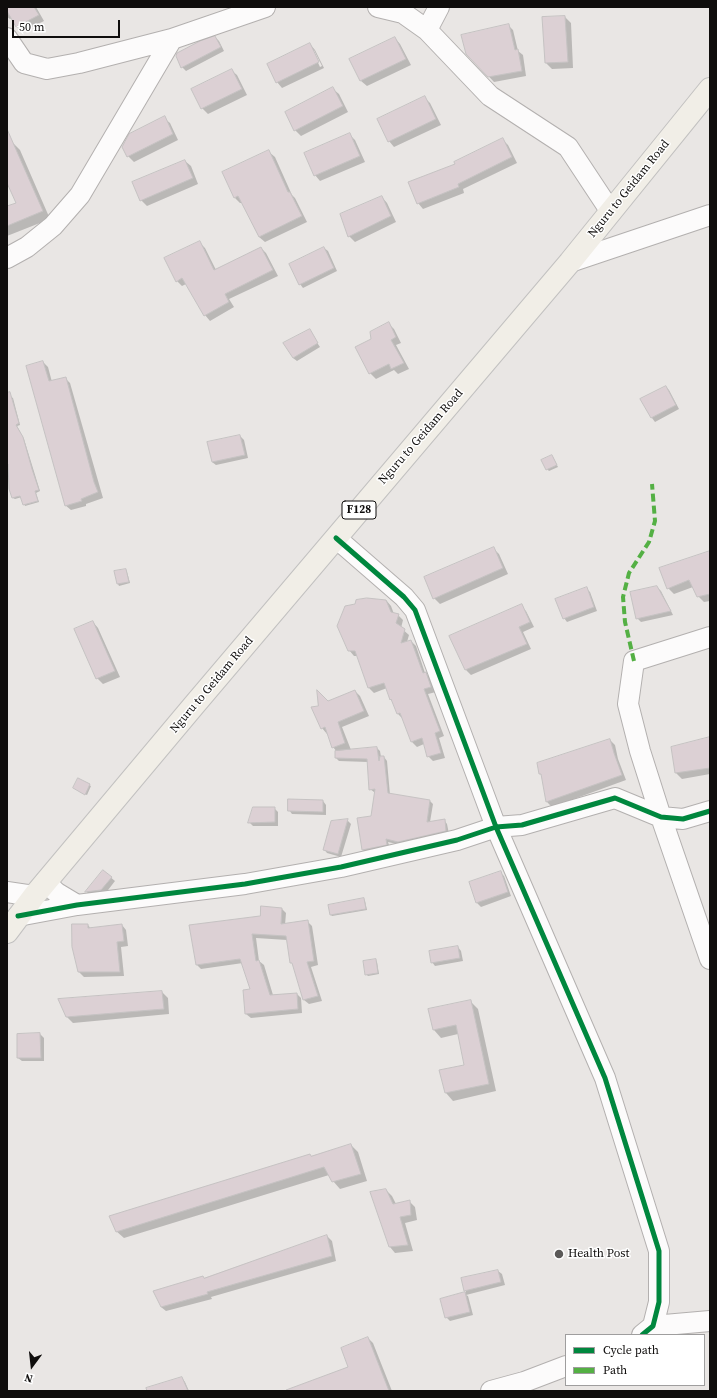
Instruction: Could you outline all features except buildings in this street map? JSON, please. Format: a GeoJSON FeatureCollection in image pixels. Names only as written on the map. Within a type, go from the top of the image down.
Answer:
{"type":"FeatureCollection","features":[{"type":"Feature","properties":{"kind":"main road","name":"Nguru to Geidam Road"},"geometry":{"type":"LineString","coordinates":[[13,924],[40,889],[570,262],[710,89]]}},
{"type":"Feature","properties":{"kind":"street"},"geometry":{"type":"LineString","coordinates":[[7,38],[24,63],[48,69],[79,63],[172,39],[265,7]]}},
{"type":"Feature","properties":{"kind":"street"},"geometry":{"type":"LineString","coordinates":[[378,7],[403,13],[427,30],[490,96],[568,147],[611,212]]}},
{"type":"Feature","properties":{"kind":"street"},"geometry":{"type":"LineString","coordinates":[[427,30],[439,7]]}},
{"type":"Feature","properties":{"kind":"street"},"geometry":{"type":"LineString","coordinates":[[7,258],[27,247],[53,226],[80,195],[172,39]]}},
{"type":"Feature","properties":{"kind":"street"},"geometry":{"type":"LineString","coordinates":[[570,262],[710,215]]}},
{"type":"Feature","properties":{"kind":"street"},"geometry":{"type":"LineString","coordinates":[[336,538],[404,597],[415,610],[496,827],[605,1078],[659,1251],[659,1302],[647,1330]]}},
{"type":"Feature","properties":{"kind":"street"},"geometry":{"type":"LineString","coordinates":[[710,637],[634,661],[628,704],[640,751],[661,817],[707,938],[710,959]]}},
{"type":"Feature","properties":{"kind":"street"},"geometry":{"type":"LineString","coordinates":[[13,924],[77,905],[245,884],[341,867],[457,840],[496,827],[522,825],[615,798],[661,817],[683,819],[710,811]]}},
{"type":"Feature","properties":{"kind":"street"},"geometry":{"type":"LineString","coordinates":[[7,892],[40,889],[57,893],[77,905]]}},
{"type":"Feature","properties":{"kind":"street"},"geometry":{"type":"LineString","coordinates":[[647,1330],[710,1321]]}},
{"type":"Feature","properties":{"kind":"street"},"geometry":{"type":"LineString","coordinates":[[492,1391],[524,1382],[565,1366]]}},
{"type":"Feature","properties":{"kind":"marked path"},"geometry":{"type":"LineString","coordinates":[[634,661],[625,622],[623,597],[629,573],[649,542],[655,521],[652,484]]}},
{"type":"Feature","properties":{"kind":"cycle path"},"geometry":{"type":"LineString","coordinates":[[336,538],[404,597],[415,610],[496,827],[605,1078],[659,1251],[659,1302],[653,1326],[643,1334]]}},
{"type":"Feature","properties":{"kind":"cycle path"},"geometry":{"type":"LineString","coordinates":[[18,916],[77,905],[245,884],[341,867],[457,840],[496,827],[522,825],[615,798],[661,817],[683,819],[710,811]]}},
{"type":"Feature","properties":{"kind":"place","name":"Health Post"},"geometry":{"type":"Point","coordinates":[559,1254]}}]}
